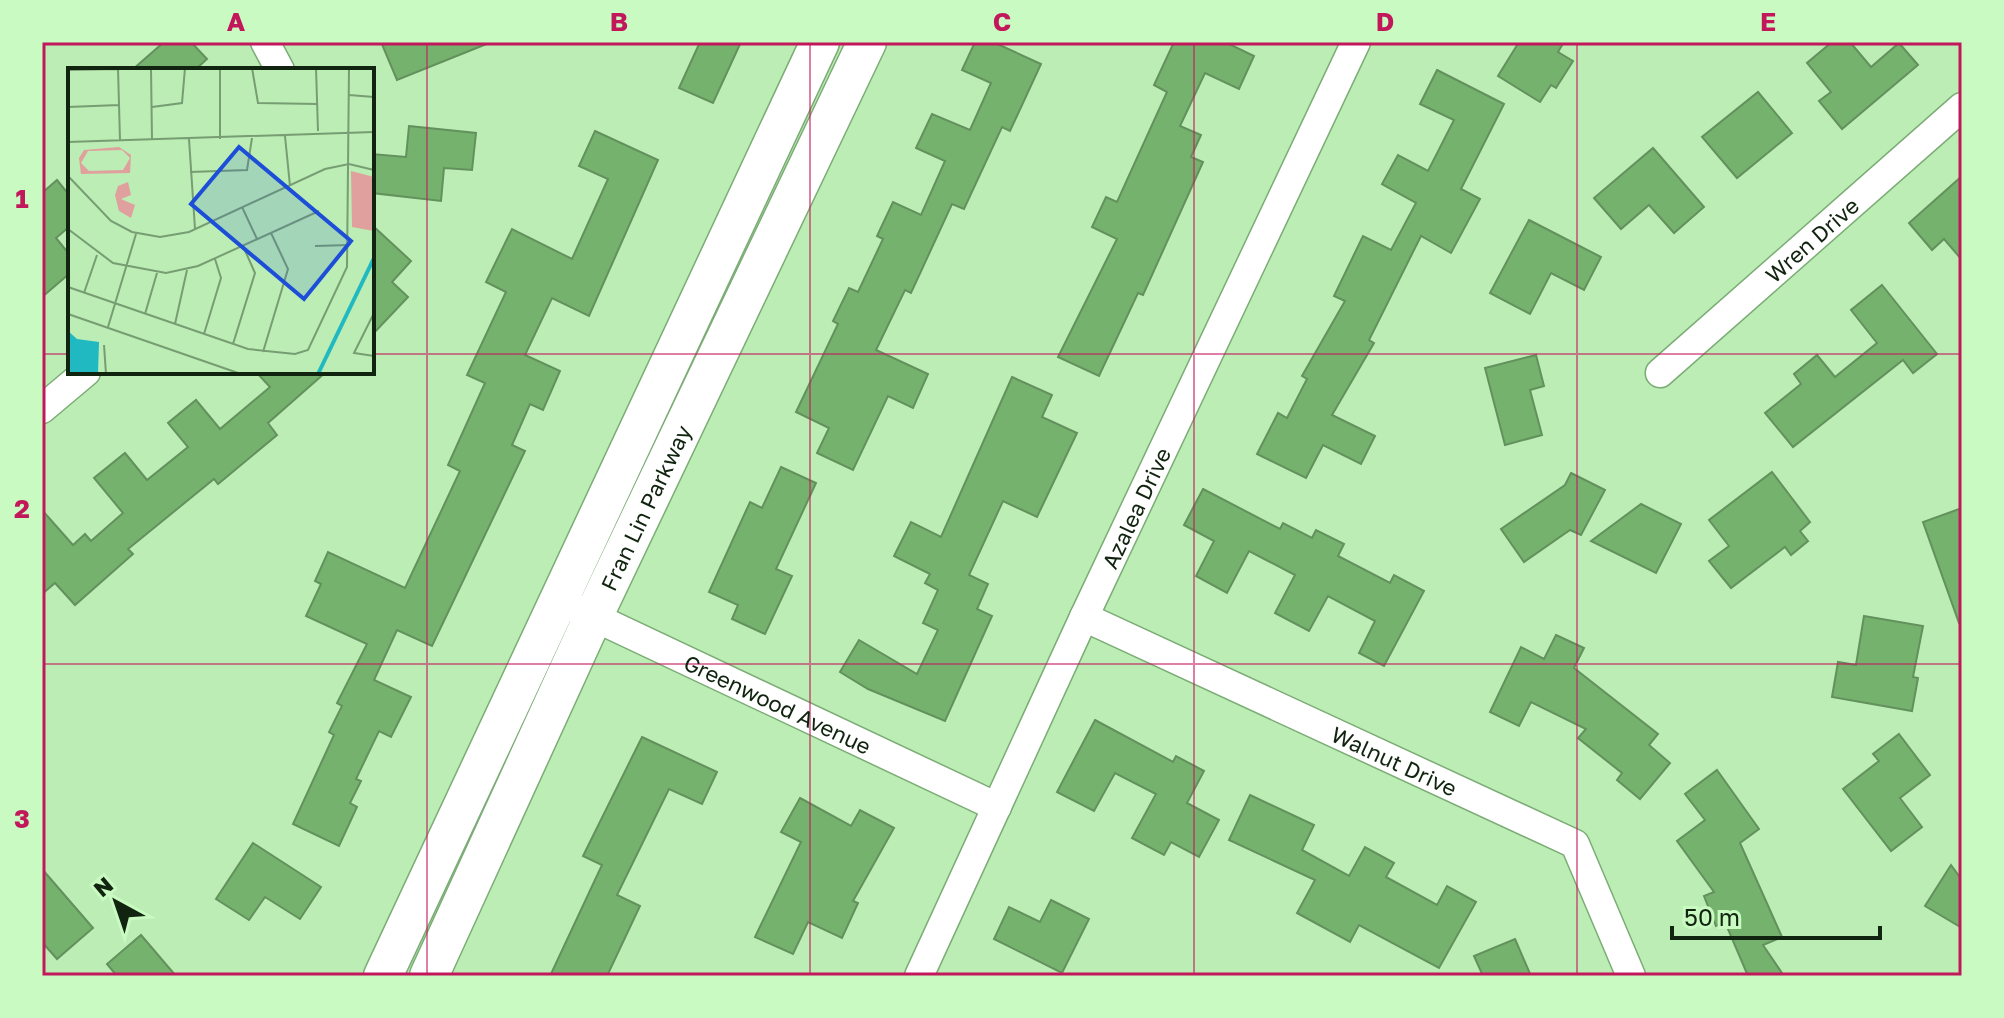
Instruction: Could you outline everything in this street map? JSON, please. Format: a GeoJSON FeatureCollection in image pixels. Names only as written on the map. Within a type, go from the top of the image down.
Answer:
{"type":"FeatureCollection","features":[{"type":"Feature","properties":{"kind":"street"},"geometry":{"type":"LineString","coordinates":[[265,42],[279,68]]}},
{"type":"Feature","properties":{"kind":"street","name":"Fran Lin Parkway"},"geometry":{"type":"LineString","coordinates":[[383,976],[820,42]]}},
{"type":"Feature","properties":{"kind":"street","name":"Fran Lin Parkway"},"geometry":{"type":"LineString","coordinates":[[429,976],[593,617],[867,42]]}},
{"type":"Feature","properties":{"kind":"street","name":"Azalea Drive"},"geometry":{"type":"LineString","coordinates":[[919,976],[1084,617],[1356,42]]}},
{"type":"Feature","properties":{"kind":"street","name":"Wren Drive"},"geometry":{"type":"LineString","coordinates":[[1660,373],[1962,107]]}},
{"type":"Feature","properties":{"kind":"street"},"geometry":{"type":"LineString","coordinates":[[42,409],[84,374]]}},
{"type":"Feature","properties":{"kind":"street","name":"Greenwood Avenue"},"geometry":{"type":"LineString","coordinates":[[559,600],[997,807]]}},
{"type":"Feature","properties":{"kind":"street","name":"Walnut Drive"},"geometry":{"type":"LineString","coordinates":[[1084,617],[1575,844],[1631,976]]}},
{"type":"Feature","properties":{"kind":"building"},"geometry":{"type":"Polygon","coordinates":[[[164,42],[191,42],[207,59],[197,68],[134,68],[164,42]]]}},
{"type":"Feature","properties":{"kind":"building"},"geometry":{"type":"Polygon","coordinates":[[[381,42],[489,42],[489,43],[397,80],[381,42]]]}},
{"type":"Feature","properties":{"kind":"building"},"geometry":{"type":"Polygon","coordinates":[[[700,42],[741,42],[713,103],[679,88],[700,42]]]}},
{"type":"Feature","properties":{"kind":"building"},"geometry":{"type":"Polygon","coordinates":[[[975,42],[993,42],[1041,64],[1010,131],[1002,127],[964,209],[952,204],[911,293],[905,290],[876,350],[928,374],[913,408],[888,396],[853,470],[817,453],[829,428],[796,412],[838,324],[833,321],[849,288],[858,292],[883,239],[877,236],[893,202],[921,215],[945,161],[916,148],[932,114],[970,130],[991,83],[962,70],[975,42]]]}},
{"type":"Feature","properties":{"kind":"building"},"geometry":{"type":"Polygon","coordinates":[[[1174,42],[1225,42],[1254,56],[1239,89],[1205,73],[1180,126],[1201,135],[1191,157],[1203,162],[1143,295],[1138,293],[1099,376],[1058,357],[1117,239],[1092,227],[1106,197],[1117,202],[1167,92],[1154,85],[1174,42]]]}},
{"type":"Feature","properties":{"kind":"building"},"geometry":{"type":"Polygon","coordinates":[[[1519,42],[1564,42],[1558,52],[1573,61],[1556,88],[1551,85],[1540,102],[1498,76],[1519,42]]]}},
{"type":"Feature","properties":{"kind":"building"},"geometry":{"type":"Polygon","coordinates":[[[1832,42],[1850,42],[1871,67],[1899,43],[1918,65],[1842,129],[1819,101],[1831,92],[1807,63],[1832,42]]]}},
{"type":"Feature","properties":{"kind":"building"},"geometry":{"type":"Polygon","coordinates":[[[1437,70],[1504,104],[1461,189],[1480,199],[1451,253],[1421,236],[1369,340],[1374,343],[1332,415],[1375,436],[1361,464],[1323,445],[1306,478],[1257,454],[1278,413],[1287,418],[1307,379],[1302,376],[1345,301],[1334,296],[1363,236],[1391,250],[1416,203],[1382,184],[1398,155],[1428,171],[1454,120],[1420,104],[1437,70]]]}},
{"type":"Feature","properties":{"kind":"building"},"geometry":{"type":"Polygon","coordinates":[[[1758,92],[1792,133],[1737,178],[1702,137],[1758,92]]]}},
{"type":"Feature","properties":{"kind":"building"},"geometry":{"type":"Polygon","coordinates":[[[409,126],[476,133],[472,170],[444,168],[441,201],[374,193],[374,154],[406,157],[409,126]]]}},
{"type":"Feature","properties":{"kind":"building"},"geometry":{"type":"Polygon","coordinates":[[[595,131],[658,160],[589,316],[552,298],[525,355],[560,371],[543,410],[530,404],[512,445],[525,451],[432,646],[397,630],[374,680],[411,697],[391,737],[379,731],[356,779],[361,781],[350,803],[357,807],[339,846],[293,824],[334,735],[329,732],[342,706],[337,703],[367,644],[306,616],[321,584],[315,581],[328,552],[405,588],[460,471],[448,465],[485,383],[467,375],[506,292],[486,282],[512,229],[572,259],[608,179],[579,166],[595,131]]]}},
{"type":"Feature","properties":{"kind":"building"},"geometry":{"type":"Polygon","coordinates":[[[1653,148],[1704,207],[1674,233],[1649,205],[1621,229],[1594,198],[1653,148]]]}},
{"type":"Feature","properties":{"kind":"building"},"geometry":{"type":"Polygon","coordinates":[[[1962,176],[1962,260],[1944,239],[1932,250],[1909,223],[1962,176]]]}},
{"type":"Feature","properties":{"kind":"building"},"geometry":{"type":"Polygon","coordinates":[[[57,180],[68,194],[68,228],[56,238],[68,253],[68,275],[42,297],[42,193],[57,180]]]}},
{"type":"Feature","properties":{"kind":"building"},"geometry":{"type":"Polygon","coordinates":[[[1529,220],[1601,257],[1584,290],[1551,273],[1530,314],[1490,293],[1529,220]]]}},
{"type":"Feature","properties":{"kind":"building"},"geometry":{"type":"Polygon","coordinates":[[[374,227],[411,261],[392,282],[408,297],[374,333],[374,227]]]}},
{"type":"Feature","properties":{"kind":"building"},"geometry":{"type":"Polygon","coordinates":[[[1882,285],[1937,354],[1913,373],[1903,360],[1793,447],[1765,413],[1801,384],[1794,374],[1817,355],[1835,377],[1877,343],[1851,310],[1882,285]]]}},
{"type":"Feature","properties":{"kind":"building"},"geometry":{"type":"Polygon","coordinates":[[[1536,355],[1544,386],[1530,390],[1542,435],[1505,445],[1485,368],[1536,355]]]}},
{"type":"Feature","properties":{"kind":"building"},"geometry":{"type":"Polygon","coordinates":[[[258,374],[324,374],[268,423],[277,435],[218,484],[214,479],[128,549],[133,554],[75,605],[55,583],[42,594],[42,510],[73,545],[85,534],[91,541],[123,513],[94,478],[125,453],[147,480],[188,447],[168,423],[196,400],[220,429],[270,387],[258,374]]]}},
{"type":"Feature","properties":{"kind":"building"},"geometry":{"type":"Polygon","coordinates":[[[1012,377],[1052,395],[1042,417],[1077,433],[1037,517],[1003,501],[969,575],[988,584],[977,609],[992,616],[945,721],[868,689],[840,672],[859,640],[917,674],[938,630],[923,623],[938,590],[925,583],[930,574],[894,556],[911,522],[941,537],[1012,377]]]}},
{"type":"Feature","properties":{"kind":"building"},"geometry":{"type":"Polygon","coordinates":[[[781,467],[816,483],[776,569],[792,576],[765,634],[732,619],[738,605],[709,592],[750,502],[762,508],[781,467]]]}},
{"type":"Feature","properties":{"kind":"building"},"geometry":{"type":"Polygon","coordinates":[[[1772,472],[1810,522],[1800,531],[1808,541],[1791,555],[1785,547],[1731,588],[1709,561],[1729,546],[1709,520],[1772,472]]]}},
{"type":"Feature","properties":{"kind":"building"},"geometry":{"type":"Polygon","coordinates":[[[1571,473],[1605,490],[1581,535],[1570,530],[1524,562],[1501,529],[1565,485],[1571,473]]]}},
{"type":"Feature","properties":{"kind":"building"},"geometry":{"type":"Polygon","coordinates":[[[1203,489],[1280,529],[1283,523],[1312,538],[1316,530],[1344,544],[1338,556],[1390,583],[1394,575],[1424,591],[1384,666],[1359,653],[1375,621],[1328,596],[1309,631],[1275,613],[1295,575],[1249,551],[1227,593],[1196,576],[1214,541],[1184,525],[1203,489]]]}},
{"type":"Feature","properties":{"kind":"building"},"geometry":{"type":"Polygon","coordinates":[[[1641,504],[1681,524],[1656,573],[1591,541],[1641,504]]]}},
{"type":"Feature","properties":{"kind":"building"},"geometry":{"type":"Polygon","coordinates":[[[1962,508],[1962,622],[1959,623],[1923,522],[1962,508]]]}},
{"type":"Feature","properties":{"kind":"building"},"geometry":{"type":"Polygon","coordinates":[[[1864,616],[1923,626],[1913,677],[1918,678],[1912,711],[1832,697],[1838,662],[1856,665],[1864,616]]]}},
{"type":"Feature","properties":{"kind":"building"},"geometry":{"type":"Polygon","coordinates":[[[1556,635],[1584,648],[1574,668],[1658,734],[1649,745],[1670,763],[1640,799],[1617,780],[1622,773],[1578,738],[1586,729],[1531,702],[1519,726],[1490,712],[1521,647],[1544,659],[1556,635]]]}},
{"type":"Feature","properties":{"kind":"building"},"geometry":{"type":"Polygon","coordinates":[[[1095,720],[1173,762],[1176,756],[1204,771],[1187,803],[1219,820],[1199,857],[1171,842],[1164,855],[1132,838],[1156,794],[1115,773],[1094,811],[1057,792],[1095,720]]]}},
{"type":"Feature","properties":{"kind":"building"},"geometry":{"type":"Polygon","coordinates":[[[1899,734],[1930,775],[1900,798],[1922,827],[1891,851],[1843,789],[1879,761],[1873,754],[1899,734]]]}},
{"type":"Feature","properties":{"kind":"building"},"geometry":{"type":"Polygon","coordinates":[[[642,737],[717,772],[702,804],[669,789],[617,895],[640,906],[607,976],[550,976],[602,865],[583,856],[642,737]]]}},
{"type":"Feature","properties":{"kind":"building"},"geometry":{"type":"Polygon","coordinates":[[[1717,770],[1759,829],[1740,843],[1782,937],[1763,945],[1784,976],[1748,976],[1725,922],[1716,926],[1704,896],[1714,892],[1677,841],[1705,820],[1685,794],[1717,770]]]}},
{"type":"Feature","properties":{"kind":"building"},"geometry":{"type":"Polygon","coordinates":[[[1250,795],[1314,825],[1302,850],[1349,876],[1365,847],[1394,863],[1386,877],[1437,905],[1447,886],[1476,902],[1439,968],[1359,925],[1350,942],[1297,913],[1315,880],[1229,840],[1250,795]]]}},
{"type":"Feature","properties":{"kind":"building"},"geometry":{"type":"Polygon","coordinates":[[[800,798],[851,826],[860,810],[894,828],[853,901],[858,903],[842,938],[808,922],[793,954],[755,937],[801,842],[781,832],[800,798]]]}},
{"type":"Feature","properties":{"kind":"building"},"geometry":{"type":"Polygon","coordinates":[[[253,843],[321,887],[300,919],[265,897],[249,920],[216,899],[253,843]]]}},
{"type":"Feature","properties":{"kind":"building"},"geometry":{"type":"Polygon","coordinates":[[[1951,865],[1962,880],[1962,928],[1925,906],[1951,865]]]}},
{"type":"Feature","properties":{"kind":"building"},"geometry":{"type":"Polygon","coordinates":[[[42,869],[93,928],[57,959],[42,942],[42,869]]]}},
{"type":"Feature","properties":{"kind":"building"},"geometry":{"type":"Polygon","coordinates":[[[1051,900],[1089,919],[1062,973],[994,939],[1009,907],[1040,922],[1051,900]]]}},
{"type":"Feature","properties":{"kind":"building"},"geometry":{"type":"Polygon","coordinates":[[[141,935],[176,976],[117,976],[107,964],[141,935]]]}},
{"type":"Feature","properties":{"kind":"building"},"geometry":{"type":"Polygon","coordinates":[[[1515,939],[1531,976],[1483,976],[1474,956],[1515,939]]]}}]}
